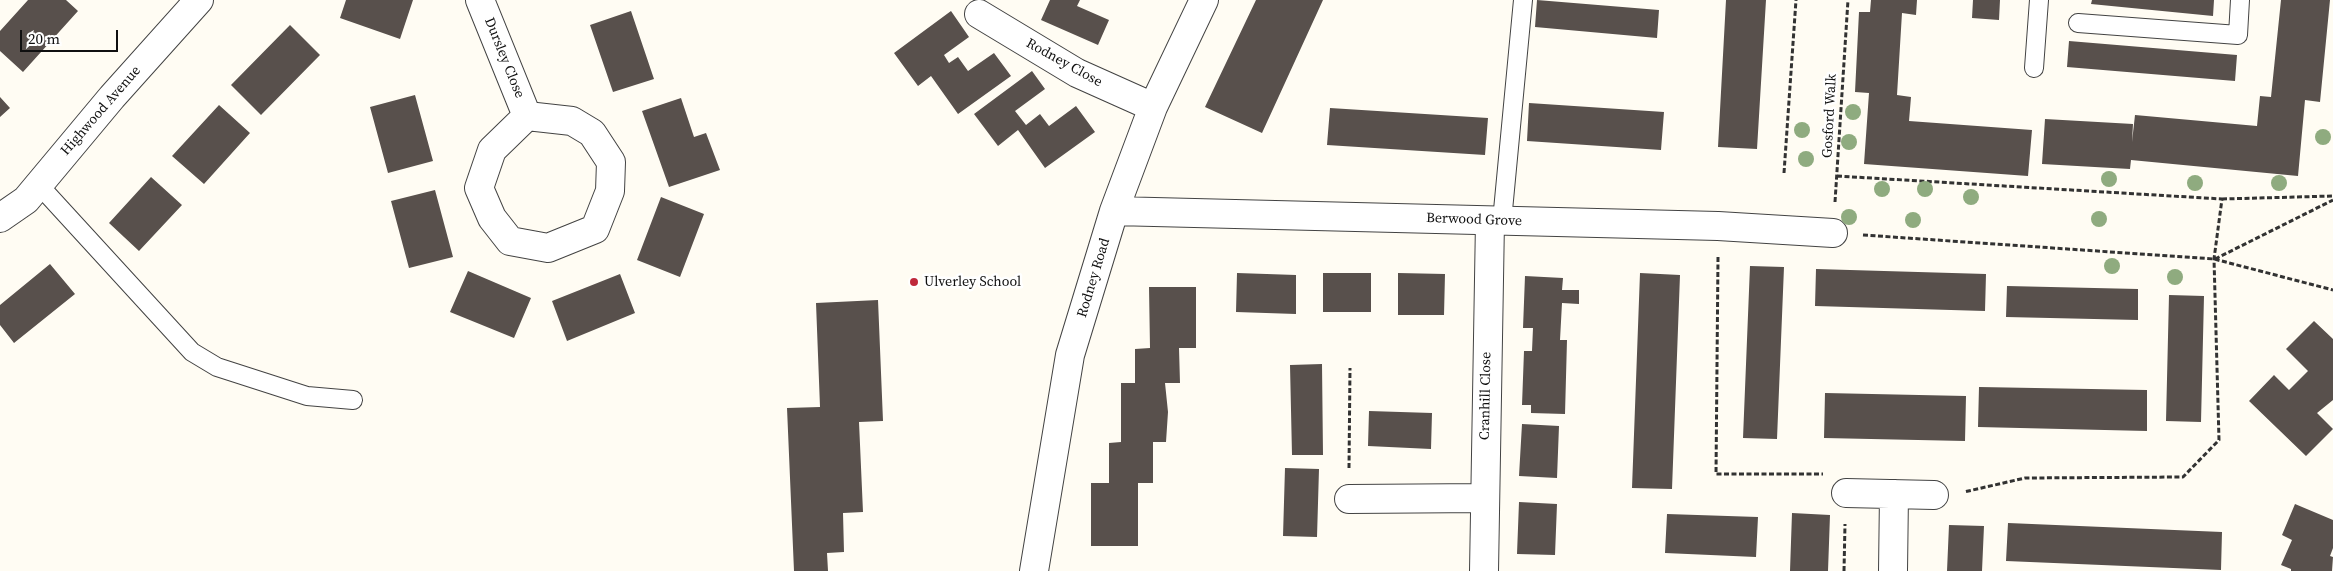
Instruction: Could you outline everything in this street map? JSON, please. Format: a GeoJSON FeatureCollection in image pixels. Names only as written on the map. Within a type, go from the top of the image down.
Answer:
{"type":"FeatureCollection","features":[{"type":"Feature","properties":{"kind":"street","name":"Highwood Avenue"},"geometry":{"type":"LineString","coordinates":[[0,218],[26,200],[112,97],[199,0]]}},
{"type":"Feature","properties":{"kind":"street","name":"Dursley Close"},"geometry":{"type":"LineString","coordinates":[[480,0],[527,116]]}},
{"type":"Feature","properties":{"kind":"street","name":"Rodney Road"},"geometry":{"type":"LineString","coordinates":[[1034,571],[1070,355],[1114,211],[1153,107],[1204,0]]}},
{"type":"Feature","properties":{"kind":"street","name":"Rodney Close"},"geometry":{"type":"LineString","coordinates":[[979,14],[1077,73],[1153,107]]}},
{"type":"Feature","properties":{"kind":"street","name":"Dursley Close"},"geometry":{"type":"LineString","coordinates":[[527,116],[572,121],[592,133],[611,162],[610,191],[595,229],[548,248],[510,241],[492,218],[479,188],[492,150],[527,116]]}},
{"type":"Feature","properties":{"kind":"street","name":"Berwood Grove"},"geometry":{"type":"LineString","coordinates":[[1114,211],[1718,226],[1833,233]]}},
{"type":"Feature","properties":{"kind":"street","name":"Cranhill Close"},"geometry":{"type":"LineString","coordinates":[[1484,571],[1484,498],[1496,221]]}},
{"type":"Feature","properties":{"kind":"street"},"geometry":{"type":"LineString","coordinates":[[1846,494],[1934,495]]}},
{"type":"Feature","properties":{"kind":"street"},"geometry":{"type":"LineString","coordinates":[[1893,571],[1894,494]]}},
{"type":"Feature","properties":{"kind":"street"},"geometry":{"type":"LineString","coordinates":[[1349,499],[1484,498]]}},
{"type":"Feature","properties":{"kind":"lane"},"geometry":{"type":"LineString","coordinates":[[1496,221],[1523,0]]}},
{"type":"Feature","properties":{"kind":"lane"},"geometry":{"type":"LineString","coordinates":[[2034,68],[2039,0]]}},
{"type":"Feature","properties":{"kind":"lane"},"geometry":{"type":"LineString","coordinates":[[2078,23],[2238,35],[2240,0]]}},
{"type":"Feature","properties":{"kind":"lane"},"geometry":{"type":"LineString","coordinates":[[39,185],[192,352],[217,367],[307,396],[352,400]]}},
{"type":"Feature","properties":{"kind":"path"},"geometry":{"type":"LineString","coordinates":[[1784,173],[1796,0]]}},
{"type":"Feature","properties":{"kind":"path","name":"Gosford Walk"},"geometry":{"type":"LineString","coordinates":[[1833,233],[1848,0]]}},
{"type":"Feature","properties":{"kind":"path"},"geometry":{"type":"LineString","coordinates":[[1837,176],[2222,199],[2333,196]]}},
{"type":"Feature","properties":{"kind":"path"},"geometry":{"type":"LineString","coordinates":[[1934,495],[1977,490],[2024,478],[2184,477],[2219,440],[2214,259],[2222,199]]}},
{"type":"Feature","properties":{"kind":"path"},"geometry":{"type":"LineString","coordinates":[[2214,259],[2333,200]]}},
{"type":"Feature","properties":{"kind":"path"},"geometry":{"type":"LineString","coordinates":[[1718,226],[1716,474],[1844,474],[1846,494],[1844,571]]}},
{"type":"Feature","properties":{"kind":"path"},"geometry":{"type":"LineString","coordinates":[[1833,233],[2214,259],[2333,290]]}},
{"type":"Feature","properties":{"kind":"path"},"geometry":{"type":"LineString","coordinates":[[1349,499],[1350,368]]}},
{"type":"Feature","properties":{"kind":"building"},"geometry":{"type":"Polygon","coordinates":[[[28,0],[66,0],[78,11],[23,72],[0,51],[0,31],[28,0]]]}},
{"type":"Feature","properties":{"kind":"building"},"geometry":{"type":"Polygon","coordinates":[[[346,0],[413,0],[400,39],[340,18],[346,0]]]}},
{"type":"Feature","properties":{"kind":"building"},"geometry":{"type":"Polygon","coordinates":[[[1050,0],[1080,0],[1077,6],[1109,20],[1098,45],[1041,20],[1050,0]]]}},
{"type":"Feature","properties":{"kind":"building"},"geometry":{"type":"Polygon","coordinates":[[[1256,0],[1323,0],[1262,133],[1205,107],[1256,0]]]}},
{"type":"Feature","properties":{"kind":"building"},"geometry":{"type":"Polygon","coordinates":[[[1537,0],[1659,10],[1657,38],[1535,27],[1537,0]]]}},
{"type":"Feature","properties":{"kind":"building"},"geometry":{"type":"Polygon","coordinates":[[[1726,0],[1766,0],[1757,149],[1718,147],[1726,0]]]}},
{"type":"Feature","properties":{"kind":"building"},"geometry":{"type":"Polygon","coordinates":[[[1871,0],[1917,0],[1916,15],[1902,13],[1897,95],[1911,97],[1909,121],[2032,130],[2028,176],[1864,164],[1869,93],[1855,92],[1859,12],[1870,12],[1871,0]]]}},
{"type":"Feature","properties":{"kind":"building"},"geometry":{"type":"Polygon","coordinates":[[[1973,0],[2000,0],[1999,20],[1972,18],[1973,0]]]}},
{"type":"Feature","properties":{"kind":"building"},"geometry":{"type":"Polygon","coordinates":[[[2092,0],[2214,0],[2213,16],[2091,4],[2092,0]]]}},
{"type":"Feature","properties":{"kind":"building"},"geometry":{"type":"Polygon","coordinates":[[[2281,0],[2330,0],[2320,102],[2305,100],[2298,176],[2131,160],[2130,169],[2042,164],[2045,119],[2133,124],[2132,142],[2135,115],[2257,126],[2260,96],[2271,97],[2281,0]]]}},
{"type":"Feature","properties":{"kind":"building"},"geometry":{"type":"Polygon","coordinates":[[[631,11],[654,79],[613,92],[590,25],[631,11]]]}},
{"type":"Feature","properties":{"kind":"building"},"geometry":{"type":"Polygon","coordinates":[[[951,11],[969,37],[944,55],[949,63],[958,57],[968,71],[994,53],[1011,76],[958,114],[931,76],[918,86],[894,53],[951,11]]]}},
{"type":"Feature","properties":{"kind":"building"},"geometry":{"type":"Polygon","coordinates":[[[290,25],[320,55],[261,115],[231,85],[290,25]]]}},
{"type":"Feature","properties":{"kind":"building"},"geometry":{"type":"Polygon","coordinates":[[[2069,41],[2237,55],[2235,81],[2067,67],[2069,41]]]}},
{"type":"Feature","properties":{"kind":"building"},"geometry":{"type":"Polygon","coordinates":[[[1032,71],[1045,89],[1015,111],[1026,125],[1040,114],[1049,126],[1076,106],[1095,132],[1045,168],[1018,130],[998,146],[974,114],[1032,71]]]}},
{"type":"Feature","properties":{"kind":"building"},"geometry":{"type":"Polygon","coordinates":[[[415,95],[433,161],[388,173],[370,107],[415,95]]]}},
{"type":"Feature","properties":{"kind":"building"},"geometry":{"type":"Polygon","coordinates":[[[0,97],[10,108],[0,117],[0,97]]]}},
{"type":"Feature","properties":{"kind":"building"},"geometry":{"type":"Polygon","coordinates":[[[681,98],[694,137],[706,133],[720,170],[669,187],[642,111],[681,98]]]}},
{"type":"Feature","properties":{"kind":"building"},"geometry":{"type":"Polygon","coordinates":[[[1529,103],[1664,112],[1661,150],[1527,141],[1529,103]]]}},
{"type":"Feature","properties":{"kind":"building"},"geometry":{"type":"Polygon","coordinates":[[[219,105],[250,133],[204,184],[172,156],[219,105]]]}},
{"type":"Feature","properties":{"kind":"building"},"geometry":{"type":"Polygon","coordinates":[[[1330,108],[1488,118],[1485,155],[1327,145],[1330,108]]]}},
{"type":"Feature","properties":{"kind":"building"},"geometry":{"type":"Polygon","coordinates":[[[151,177],[182,205],[139,251],[109,223],[151,177]]]}},
{"type":"Feature","properties":{"kind":"building"},"geometry":{"type":"Polygon","coordinates":[[[435,190],[453,257],[409,268],[391,201],[435,190]]]}},
{"type":"Feature","properties":{"kind":"building"},"geometry":{"type":"Polygon","coordinates":[[[661,197],[704,214],[680,277],[637,260],[661,197]]]}},
{"type":"Feature","properties":{"kind":"building"},"geometry":{"type":"Polygon","coordinates":[[[50,264],[75,294],[14,343],[0,325],[0,305],[50,264]]]}},
{"type":"Feature","properties":{"kind":"building"},"geometry":{"type":"Polygon","coordinates":[[[1750,266],[1784,267],[1777,439],[1743,438],[1750,266]]]}},
{"type":"Feature","properties":{"kind":"building"},"geometry":{"type":"Polygon","coordinates":[[[1816,269],[1986,274],[1985,311],[1815,306],[1816,269]]]}},
{"type":"Feature","properties":{"kind":"building"},"geometry":{"type":"Polygon","coordinates":[[[468,271],[531,298],[514,338],[450,312],[468,271]]]}},
{"type":"Feature","properties":{"kind":"building"},"geometry":{"type":"Polygon","coordinates":[[[1237,273],[1296,275],[1296,314],[1236,312],[1237,273]]]}},
{"type":"Feature","properties":{"kind":"building"},"geometry":{"type":"Polygon","coordinates":[[[1323,273],[1371,273],[1371,312],[1323,312],[1323,273]]]}},
{"type":"Feature","properties":{"kind":"building"},"geometry":{"type":"Polygon","coordinates":[[[1398,273],[1445,274],[1444,315],[1398,315],[1398,273]]]}},
{"type":"Feature","properties":{"kind":"building"},"geometry":{"type":"Polygon","coordinates":[[[1640,273],[1680,275],[1672,489],[1632,488],[1640,273]]]}},
{"type":"Feature","properties":{"kind":"building"},"geometry":{"type":"Polygon","coordinates":[[[620,274],[635,313],[567,341],[552,301],[620,274]]]}},
{"type":"Feature","properties":{"kind":"building"},"geometry":{"type":"Polygon","coordinates":[[[1525,276],[1563,278],[1562,290],[1579,290],[1579,304],[1562,303],[1560,340],[1567,340],[1565,414],[1531,413],[1531,405],[1522,405],[1524,351],[1532,351],[1533,328],[1523,328],[1525,276]]]}},
{"type":"Feature","properties":{"kind":"building"},"geometry":{"type":"Polygon","coordinates":[[[2007,286],[2138,289],[2138,320],[2006,317],[2007,286]]]}},
{"type":"Feature","properties":{"kind":"building"},"geometry":{"type":"Polygon","coordinates":[[[1149,287],[1196,287],[1196,348],[1179,348],[1180,383],[1165,383],[1168,412],[1166,442],[1153,442],[1153,483],[1138,483],[1138,546],[1091,546],[1091,483],[1109,483],[1109,443],[1121,442],[1121,383],[1135,383],[1135,349],[1150,348],[1149,287]]]}},
{"type":"Feature","properties":{"kind":"building"},"geometry":{"type":"Polygon","coordinates":[[[2169,295],[2204,296],[2201,422],[2166,421],[2169,295]]]}},
{"type":"Feature","properties":{"kind":"building"},"geometry":{"type":"Polygon","coordinates":[[[878,300],[883,421],[859,422],[863,512],[843,513],[844,552],[827,553],[828,571],[794,571],[787,408],[820,407],[816,303],[878,300]]]}},
{"type":"Feature","properties":{"kind":"building"},"geometry":{"type":"Polygon","coordinates":[[[2314,321],[2333,339],[2333,400],[2317,413],[2333,429],[2306,456],[2249,401],[2274,375],[2289,390],[2308,371],[2286,349],[2314,321]]]}},
{"type":"Feature","properties":{"kind":"building"},"geometry":{"type":"Polygon","coordinates":[[[1322,364],[1323,455],[1292,455],[1290,365],[1322,364]]]}},
{"type":"Feature","properties":{"kind":"building"},"geometry":{"type":"Polygon","coordinates":[[[1979,387],[2147,390],[2147,431],[1978,427],[1979,387]]]}},
{"type":"Feature","properties":{"kind":"building"},"geometry":{"type":"Polygon","coordinates":[[[1825,393],[1966,396],[1965,441],[1824,438],[1825,393]]]}},
{"type":"Feature","properties":{"kind":"building"},"geometry":{"type":"Polygon","coordinates":[[[1369,411],[1432,413],[1431,449],[1368,446],[1369,411]]]}},
{"type":"Feature","properties":{"kind":"building"},"geometry":{"type":"Polygon","coordinates":[[[1522,424],[1559,426],[1557,478],[1519,476],[1522,424]]]}},
{"type":"Feature","properties":{"kind":"building"},"geometry":{"type":"Polygon","coordinates":[[[1285,468],[1319,469],[1317,537],[1283,536],[1285,468]]]}},
{"type":"Feature","properties":{"kind":"building"},"geometry":{"type":"Polygon","coordinates":[[[1519,502],[1557,504],[1555,555],[1517,554],[1519,502]]]}},
{"type":"Feature","properties":{"kind":"building"},"geometry":{"type":"Polygon","coordinates":[[[2295,504],[2333,520],[2333,548],[2330,556],[2333,557],[2332,571],[2291,571],[2291,569],[2281,565],[2292,540],[2282,535],[2295,504]]]}},
{"type":"Feature","properties":{"kind":"building"},"geometry":{"type":"Polygon","coordinates":[[[1792,513],[1830,515],[1828,571],[1790,571],[1792,513]]]}},
{"type":"Feature","properties":{"kind":"building"},"geometry":{"type":"Polygon","coordinates":[[[1667,514],[1758,517],[1756,557],[1665,553],[1667,514]]]}},
{"type":"Feature","properties":{"kind":"building"},"geometry":{"type":"Polygon","coordinates":[[[2008,523],[2222,532],[2221,570],[2006,561],[2008,523]]]}},
{"type":"Feature","properties":{"kind":"building"},"geometry":{"type":"Polygon","coordinates":[[[1949,525],[1984,526],[1982,571],[1947,571],[1949,525]]]}},
{"type":"Feature","properties":{"kind":"place","name":"Ulverley School"},"geometry":{"type":"Point","coordinates":[914,282]}}]}
